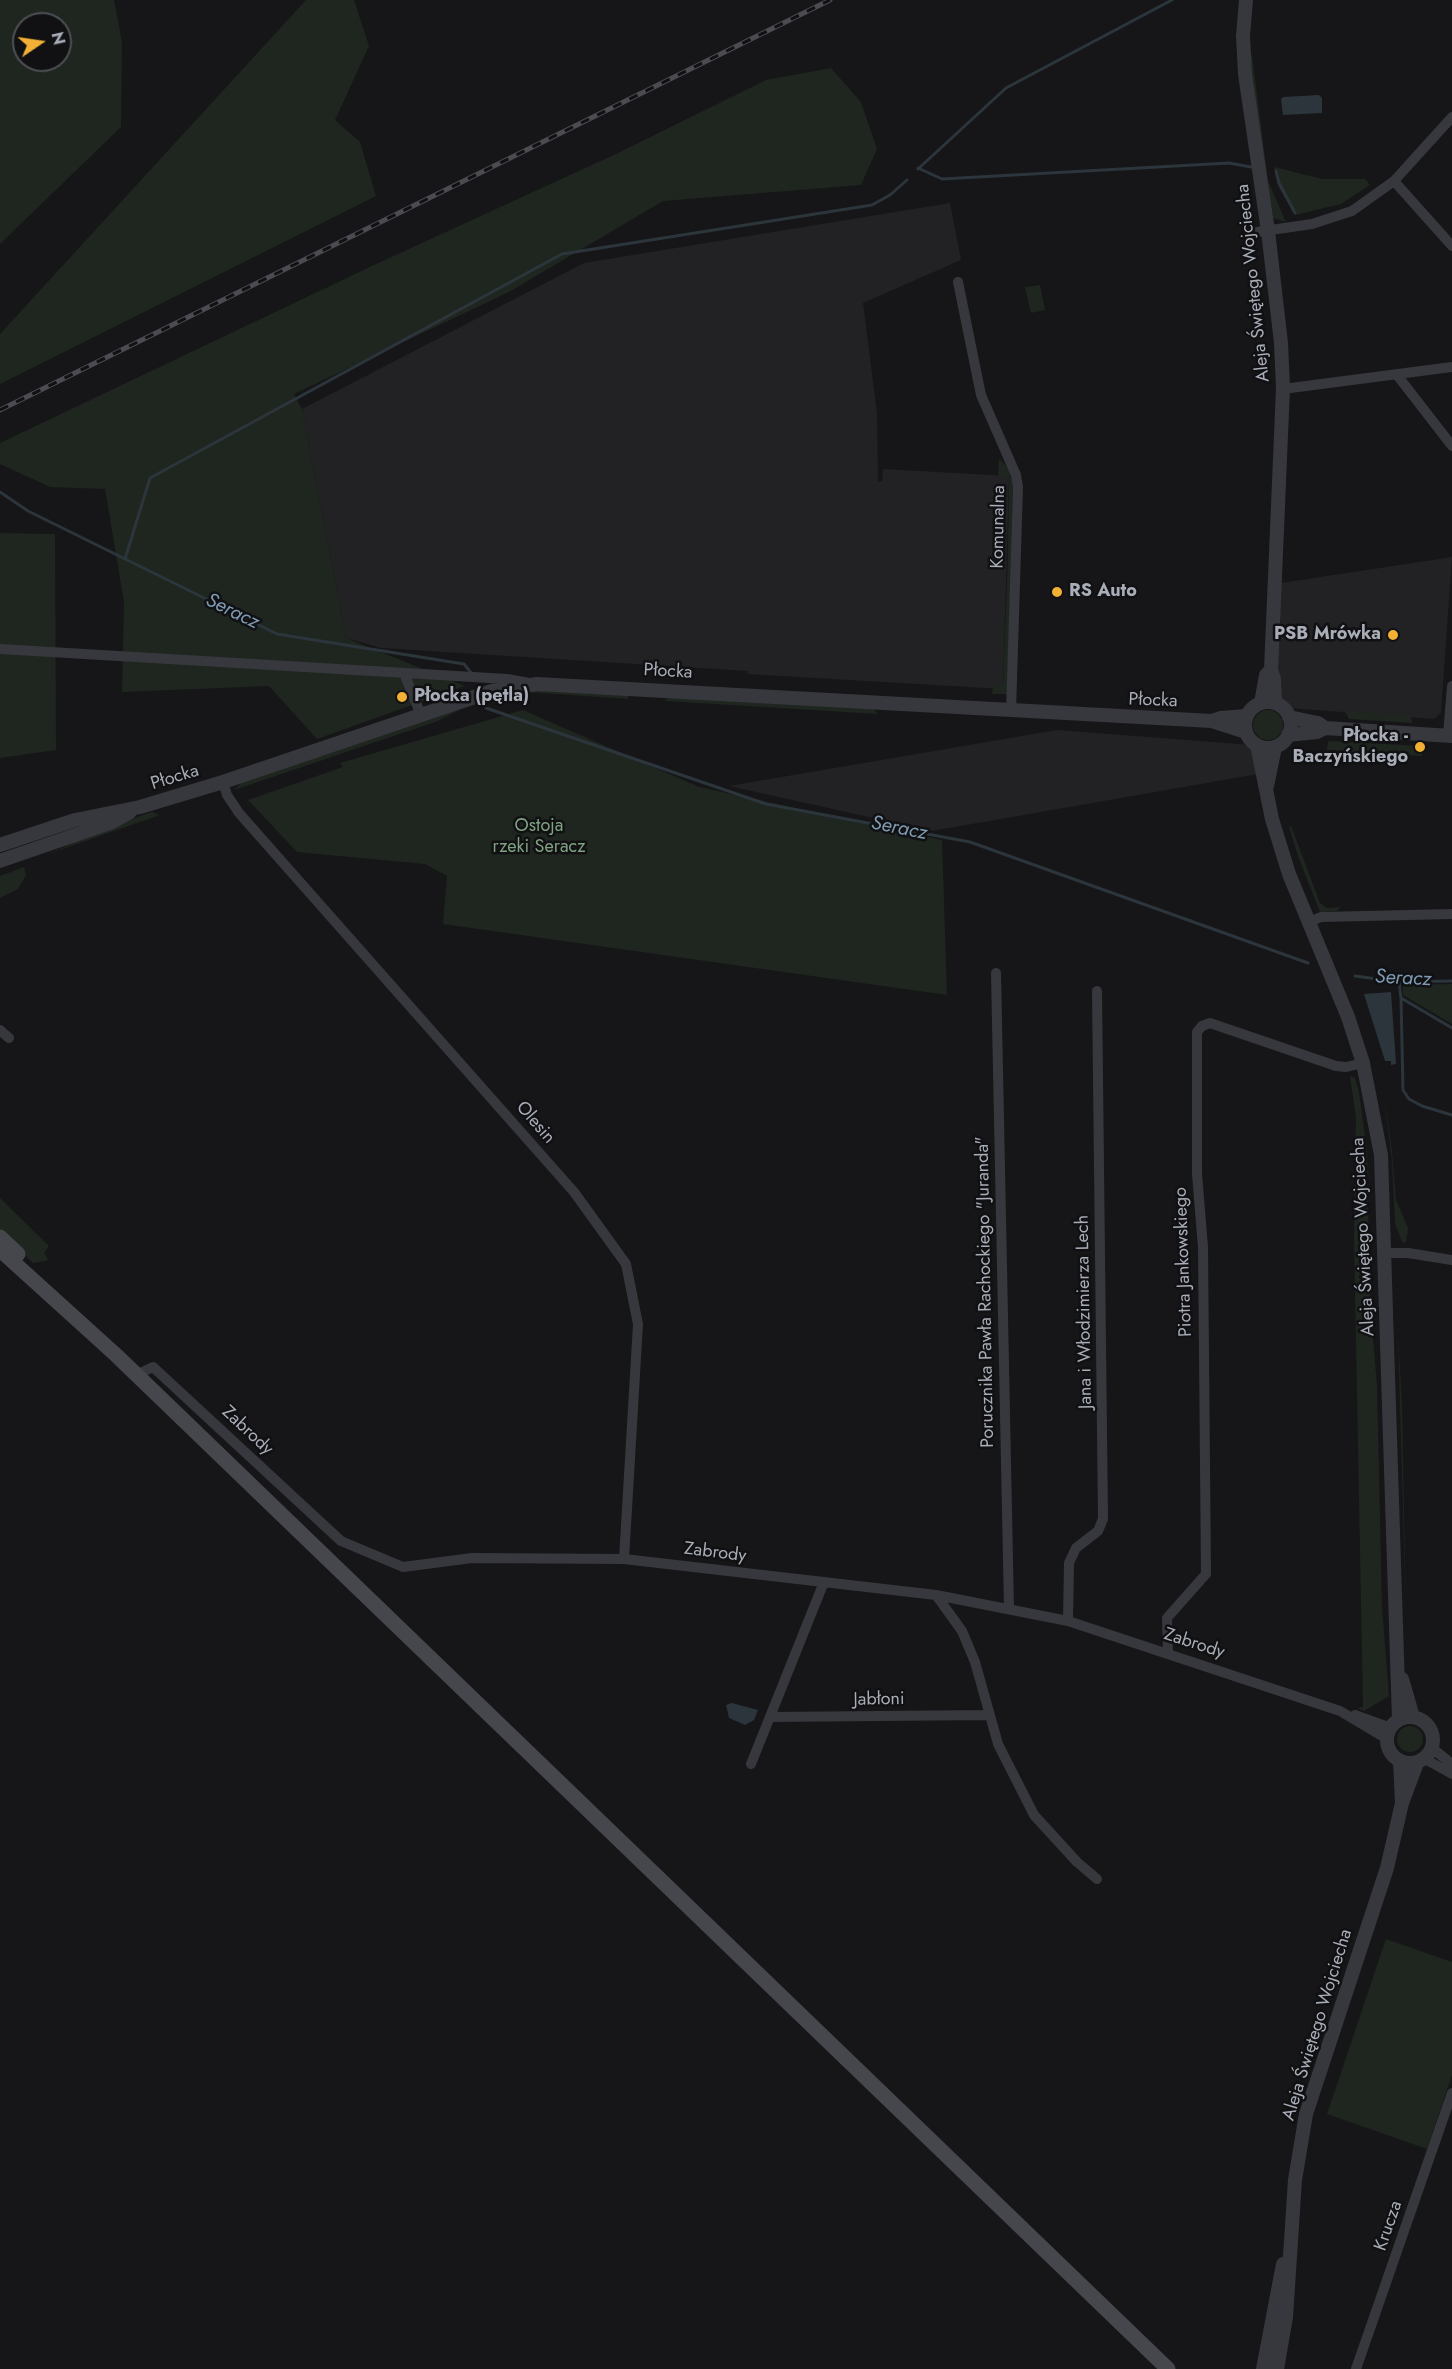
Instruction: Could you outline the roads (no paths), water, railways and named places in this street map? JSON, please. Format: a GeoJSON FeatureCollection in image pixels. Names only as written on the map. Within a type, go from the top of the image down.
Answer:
{"type":"FeatureCollection","features":[{"type":"Feature","properties":{"kind":"main road"},"geometry":{"type":"LineString","coordinates":[[0,1237],[95,1330],[116,1355]]}},
{"type":"Feature","properties":{"kind":"main road"},"geometry":{"type":"LineString","coordinates":[[0,1250],[116,1355],[1168,2369]]}},
{"type":"Feature","properties":{"kind":"street","name":"Aleja Świętego Wojciecha"},"geometry":{"type":"LineString","coordinates":[[1246,0],[1243,36],[1245,74],[1268,231],[1281,343],[1283,389],[1271,670],[1274,679],[1268,703]]}},
{"type":"Feature","properties":{"kind":"street"},"geometry":{"type":"LineString","coordinates":[[1250,233],[1336,218],[1367,202],[1394,181],[1452,117]]}},
{"type":"Feature","properties":{"kind":"street"},"geometry":{"type":"LineString","coordinates":[[1394,181],[1452,246]]}},
{"type":"Feature","properties":{"kind":"street","name":"Komunalna"},"geometry":{"type":"LineString","coordinates":[[958,282],[981,395],[1018,487],[1011,711]]}},
{"type":"Feature","properties":{"kind":"street"},"geometry":{"type":"LineString","coordinates":[[1283,389],[1452,367]]}},
{"type":"Feature","properties":{"kind":"street"},"geometry":{"type":"LineString","coordinates":[[1397,375],[1451,444]]}},
{"type":"Feature","properties":{"kind":"street"},"geometry":{"type":"LineString","coordinates":[[0,649],[507,679],[537,684]]}},
{"type":"Feature","properties":{"kind":"street"},"geometry":{"type":"LineString","coordinates":[[404,673],[421,715]]}},
{"type":"Feature","properties":{"kind":"street","name":"Płocka"},"geometry":{"type":"LineString","coordinates":[[0,845],[75,820],[140,807],[223,782],[492,692],[537,684],[1212,721],[1246,732]]}},
{"type":"Feature","properties":{"kind":"street"},"geometry":{"type":"LineString","coordinates":[[1288,735],[1289,717],[1284,709],[1268,703],[1252,707],[1246,716],[1246,732],[1257,745],[1275,747],[1288,735],[1317,732],[1325,728],[1450,735],[1452,686]]}},
{"type":"Feature","properties":{"kind":"street","name":"Płocka"},"geometry":{"type":"LineString","coordinates":[[1212,721],[1246,716]]}},
{"type":"Feature","properties":{"kind":"street"},"geometry":{"type":"LineString","coordinates":[[1289,717],[1318,723],[1325,728]]}},
{"type":"Feature","properties":{"kind":"street","name":"Aleja Świętego Wojciecha"},"geometry":{"type":"LineString","coordinates":[[1257,745],[1278,842],[1348,1017],[1363,1063],[1381,1155],[1399,1668],[1397,1726]]}},
{"type":"Feature","properties":{"kind":"street","name":"Aleja Świętego Wojciecha"},"geometry":{"type":"LineString","coordinates":[[1267,786],[1275,747]]}},
{"type":"Feature","properties":{"kind":"street","name":"Olesin"},"geometry":{"type":"LineString","coordinates":[[223,782],[227,795],[239,813],[574,1192],[626,1264],[638,1324],[624,1559]]}},
{"type":"Feature","properties":{"kind":"street","name":"Płocka"},"geometry":{"type":"LineString","coordinates":[[0,861],[110,823],[140,807]]}},
{"type":"Feature","properties":{"kind":"street"},"geometry":{"type":"LineString","coordinates":[[17,839],[27,852]]}},
{"type":"Feature","properties":{"kind":"street"},"geometry":{"type":"LineString","coordinates":[[1309,922],[1332,917],[1452,914]]}},
{"type":"Feature","properties":{"kind":"street","name":"Porucznika Pawła Rachockiego \"Juranda\""},"geometry":{"type":"LineString","coordinates":[[996,973],[1009,1609]]}},
{"type":"Feature","properties":{"kind":"street","name":"Jana i Włodzimierza Lech"},"geometry":{"type":"LineString","coordinates":[[1068,1621],[1069,1563],[1076,1548],[1098,1531],[1103,1519],[1097,991]]}},
{"type":"Feature","properties":{"kind":"street","name":"Piotra Jankowskiego"},"geometry":{"type":"LineString","coordinates":[[1168,1653],[1167,1618],[1206,1574],[1203,1247],[1197,1174],[1197,1032],[1202,1026],[1218,1024],[1336,1066],[1346,1067],[1363,1063]]}},
{"type":"Feature","properties":{"kind":"street"},"geometry":{"type":"LineString","coordinates":[[0,1030],[9,1038]]}},
{"type":"Feature","properties":{"kind":"street"},"geometry":{"type":"LineString","coordinates":[[1385,1253],[1452,1260]]}},
{"type":"Feature","properties":{"kind":"street","name":"Zabrody"},"geometry":{"type":"LineString","coordinates":[[136,1375],[153,1367],[341,1541],[403,1567],[472,1558],[624,1559],[936,1595],[1068,1621],[1348,1715],[1358,1715],[1397,1726]]}},
{"type":"Feature","properties":{"kind":"street"},"geometry":{"type":"LineString","coordinates":[[751,1764],[824,1582]]}},
{"type":"Feature","properties":{"kind":"street"},"geometry":{"type":"LineString","coordinates":[[936,1595],[962,1631],[975,1662],[998,1744],[1034,1815],[1077,1862],[1097,1879]]}},
{"type":"Feature","properties":{"kind":"street","name":"Jabłoni"},"geometry":{"type":"LineString","coordinates":[[770,1718],[989,1715]]}},
{"type":"Feature","properties":{"kind":"street"},"geometry":{"type":"LineString","coordinates":[[1425,1757],[1433,1735],[1426,1723],[1397,1726],[1390,1752],[1400,1761],[1425,1757],[1452,1764]]}},
{"type":"Feature","properties":{"kind":"street","name":"Aleja Świętego Wojciecha"},"geometry":{"type":"LineString","coordinates":[[1277,2369],[1287,2317],[1292,2248],[1290,2239],[1297,2163],[1306,2114],[1387,1868],[1402,1803],[1425,1757]]}},
{"type":"Feature","properties":{"kind":"street"},"geometry":{"type":"LineString","coordinates":[[1425,1757],[1452,1774]]}},
{"type":"Feature","properties":{"kind":"street","name":"Aleja Świętego Wojciecha"},"geometry":{"type":"LineString","coordinates":[[1400,1761],[1402,1803]]}},
{"type":"Feature","properties":{"kind":"street","name":"Krucza"},"geometry":{"type":"LineString","coordinates":[[1356,2369],[1452,2093]]}},
{"type":"Feature","properties":{"kind":"street"},"geometry":{"type":"LineString","coordinates":[[1263,2369],[1286,2247],[1290,2239]]}},
{"type":"Feature","properties":{"kind":"waterway"},"geometry":{"type":"LineString","coordinates":[[918,169],[1006,88],[1172,0]]}},
{"type":"Feature","properties":{"kind":"waterway"},"geometry":{"type":"LineString","coordinates":[[918,168],[942,179],[1229,163],[1251,167]]}},
{"type":"Feature","properties":{"kind":"waterway"},"geometry":{"type":"LineString","coordinates":[[1276,171],[1279,183],[1295,213]]}},
{"type":"Feature","properties":{"kind":"waterway"},"geometry":{"type":"LineString","coordinates":[[125,559],[150,478],[562,254],[872,205],[890,195],[907,180]]}},
{"type":"Feature","properties":{"kind":"waterway","name":"Seracz"},"geometry":{"type":"LineString","coordinates":[[0,492],[28,511],[277,634],[464,664],[472,674]]}},
{"type":"Feature","properties":{"kind":"waterway","name":"Seracz"},"geometry":{"type":"LineString","coordinates":[[486,708],[766,804],[970,842],[1308,963]]}},
{"type":"Feature","properties":{"kind":"waterway","name":"Seracz"},"geometry":{"type":"LineString","coordinates":[[1355,976],[1399,982],[1452,981]]}},
{"type":"Feature","properties":{"kind":"waterway"},"geometry":{"type":"LineString","coordinates":[[1399,982],[1401,998],[1452,1028]]}},
{"type":"Feature","properties":{"kind":"waterway"},"geometry":{"type":"LineString","coordinates":[[1401,998],[1403,1090],[1409,1099],[1422,1106],[1452,1115]]}},
{"type":"Feature","properties":{"kind":"railway"},"geometry":{"type":"LineString","coordinates":[[0,410],[830,0]]}},
{"type":"Feature","properties":{"kind":"place","name":"RS Auto"},"geometry":{"type":"Point","coordinates":[1057,592]}},
{"type":"Feature","properties":{"kind":"place","name":"PSB Mrówka"},"geometry":{"type":"Point","coordinates":[1393,635]}},
{"type":"Feature","properties":{"kind":"place","name":"Płocka (pętla)"},"geometry":{"type":"Point","coordinates":[402,697]}},
{"type":"Feature","properties":{"kind":"place","name":"Płocka - Baczyńskiego"},"geometry":{"type":"Point","coordinates":[1420,747]}},
{"type":"Feature","properties":{"kind":"park label","name":"Ostoja rzeki Seracz"},"geometry":{"type":"Point","coordinates":[539,837]}}]}
